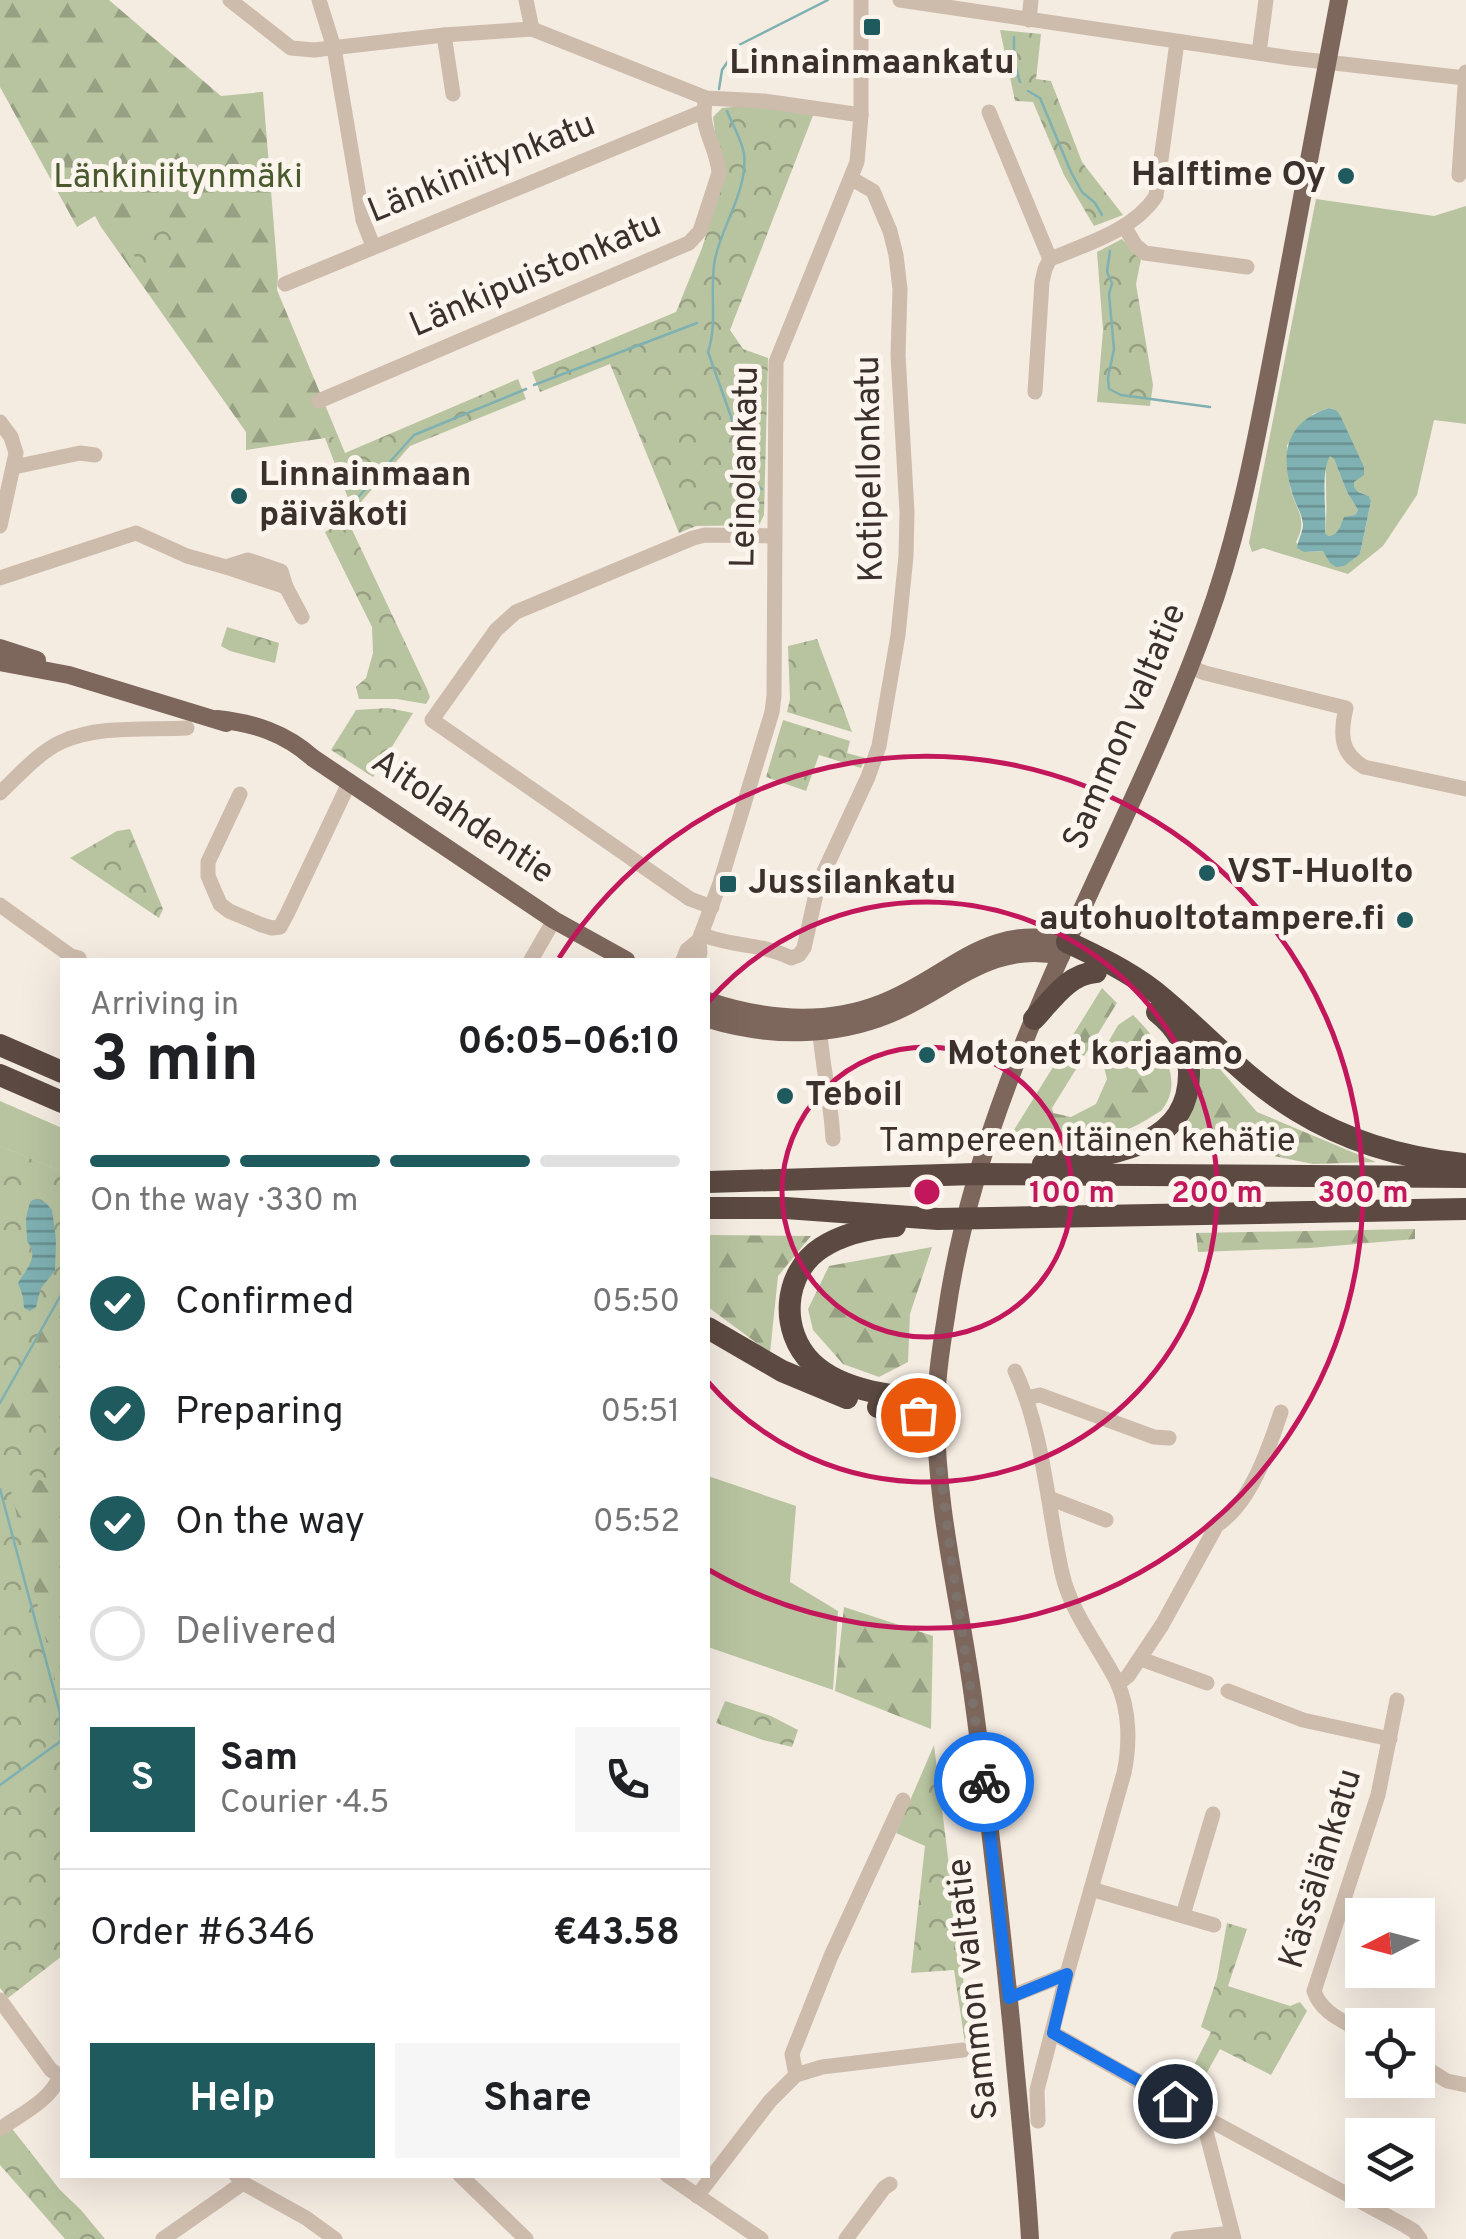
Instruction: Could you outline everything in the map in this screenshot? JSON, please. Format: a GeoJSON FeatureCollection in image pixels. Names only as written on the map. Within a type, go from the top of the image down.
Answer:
{"type":"FeatureCollection","features":[{"type":"Feature","properties":{"kind":"highway"},"geometry":{"type":"LineString","coordinates":[[976,1174],[1125,1150],[1152,1138],[1175,1119],[1186,1093],[1187,1056],[1183,1043],[1164,1018],[1064,949]]}},
{"type":"Feature","properties":{"kind":"highway"},"geometry":{"type":"LineString","coordinates":[[1064,949],[1124,972],[1150,988],[1258,1083],[1296,1111],[1366,1144],[1421,1159],[1466,1165]]}},
{"type":"Feature","properties":{"kind":"highway"},"geometry":{"type":"LineString","coordinates":[[1034,1019],[1071,980],[1096,972]]}},
{"type":"Feature","properties":{"kind":"highway"},"geometry":{"type":"LineString","coordinates":[[0,1046],[60,1071]]}},
{"type":"Feature","properties":{"kind":"highway"},"geometry":{"type":"LineString","coordinates":[[0,1076],[60,1101]]}},
{"type":"Feature","properties":{"kind":"highway","name":"Tampereen itäinen kehätie"},"geometry":{"type":"LineString","coordinates":[[710,1182],[976,1174],[1466,1177]]}},
{"type":"Feature","properties":{"kind":"highway","name":"Tampereen itäinen kehätie"},"geometry":{"type":"LineString","coordinates":[[710,1208],[786,1208],[938,1219],[1466,1209]]}},
{"type":"Feature","properties":{"kind":"highway"},"geometry":{"type":"LineString","coordinates":[[936,1409],[830,1376],[803,1352],[790,1325],[789,1312],[800,1271],[820,1248],[854,1233],[938,1219]]}},
{"type":"Feature","properties":{"kind":"highway"},"geometry":{"type":"LineString","coordinates":[[710,1329],[816,1387],[883,1408],[936,1409]]}},
{"type":"Feature","properties":{"kind":"main road","name":"Sammon valtatie"},"geometry":{"type":"LineString","coordinates":[[1030,2239],[1009,1998],[972,1690],[948,1549],[936,1409],[945,1318],[970,1198],[1017,1060],[1190,667],[1226,566],[1252,458],[1338,0]]}},
{"type":"Feature","properties":{"kind":"main road","name":"Aitolahdentie"},"geometry":{"type":"LineString","coordinates":[[0,648],[68,675]]}},
{"type":"Feature","properties":{"kind":"main road","name":"Aitolahdentie"},"geometry":{"type":"LineString","coordinates":[[0,662],[68,675],[217,719],[313,758],[554,920],[622,958]]}},
{"type":"Feature","properties":{"kind":"main road","name":"Aitolahdentie"},"geometry":{"type":"LineString","coordinates":[[574,932],[604,958]]}},
{"type":"Feature","properties":{"kind":"main road"},"geometry":{"type":"LineString","coordinates":[[710,1002],[770,1017],[819,1024],[908,992],[990,944],[1020,938],[1054,939],[1064,949]]}},
{"type":"Feature","properties":{"kind":"main road"},"geometry":{"type":"LineString","coordinates":[[710,1019],[771,1032],[819,1024],[868,1022],[914,1003],[970,969],[1015,954],[1064,949]]}},
{"type":"Feature","properties":{"kind":"main road"},"geometry":{"type":"LineString","coordinates":[[1015,954],[1038,964],[1047,990]]}},
{"type":"Feature","properties":{"kind":"street"},"geometry":{"type":"LineString","coordinates":[[230,0],[290,48],[314,50],[532,29],[704,105],[764,101],[861,115]]}},
{"type":"Feature","properties":{"kind":"street"},"geometry":{"type":"LineString","coordinates":[[319,0],[334,48],[364,220],[374,246]]}},
{"type":"Feature","properties":{"kind":"street"},"geometry":{"type":"LineString","coordinates":[[526,0],[532,29]]}},
{"type":"Feature","properties":{"kind":"street","name":"Leinolankatu"},"geometry":{"type":"LineString","coordinates":[[699,958],[700,937],[772,712],[776,362],[852,179],[859,153],[861,0]]}},
{"type":"Feature","properties":{"kind":"street"},"geometry":{"type":"LineString","coordinates":[[900,0],[1327,62],[1466,75],[1458,175]]}},
{"type":"Feature","properties":{"kind":"street"},"geometry":{"type":"LineString","coordinates":[[1029,20],[1032,0]]}},
{"type":"Feature","properties":{"kind":"street"},"geometry":{"type":"LineString","coordinates":[[1259,52],[1266,0]]}},
{"type":"Feature","properties":{"kind":"street"},"geometry":{"type":"LineString","coordinates":[[444,35],[453,94]]}},
{"type":"Feature","properties":{"kind":"street"},"geometry":{"type":"LineString","coordinates":[[1035,392],[1042,282],[1050,259],[1124,226],[1156,196],[1177,42]]}},
{"type":"Feature","properties":{"kind":"street","name":"Länkiniitynkatu"},"geometry":{"type":"LineString","coordinates":[[285,284],[704,105]]}},
{"type":"Feature","properties":{"kind":"street","name":"Länkipuistonkatu"},"geometry":{"type":"LineString","coordinates":[[320,402],[689,243],[700,231],[719,173],[705,126],[704,105]]}},
{"type":"Feature","properties":{"kind":"street"},"geometry":{"type":"LineString","coordinates":[[989,112],[1050,259]]}},
{"type":"Feature","properties":{"kind":"street","name":"Kotipellonkatu"},"geometry":{"type":"LineString","coordinates":[[700,937],[773,950],[791,958],[800,953],[817,890],[871,769],[880,738],[898,635],[908,512],[898,355],[900,290],[896,255],[879,201],[866,185],[852,179]]}},
{"type":"Feature","properties":{"kind":"street"},"geometry":{"type":"LineString","coordinates":[[1124,226],[1145,253],[1247,267]]}},
{"type":"Feature","properties":{"kind":"street"},"geometry":{"type":"LineString","coordinates":[[0,422],[16,453],[0,526]]}},
{"type":"Feature","properties":{"kind":"street"},"geometry":{"type":"LineString","coordinates":[[14,468],[95,454]]}},
{"type":"Feature","properties":{"kind":"street"},"geometry":{"type":"LineString","coordinates":[[0,578],[136,533],[186,556],[286,587],[302,617]]}},
{"type":"Feature","properties":{"kind":"street"},"geometry":{"type":"LineString","coordinates":[[712,907],[678,891],[432,720],[491,636],[516,612],[693,538],[773,536]]}},
{"type":"Feature","properties":{"kind":"street"},"geometry":{"type":"LineString","coordinates":[[1190,667],[1346,708],[1342,726],[1344,746],[1351,759],[1364,767],[1466,790]]}},
{"type":"Feature","properties":{"kind":"street"},"geometry":{"type":"LineString","coordinates":[[0,793],[36,759],[62,742],[84,734],[187,728]]}},
{"type":"Feature","properties":{"kind":"street"},"geometry":{"type":"LineString","coordinates":[[240,794],[206,869],[220,904],[246,920],[272,928],[280,927],[288,914],[350,782]]}},
{"type":"Feature","properties":{"kind":"street"},"geometry":{"type":"LineString","coordinates":[[0,905],[71,956],[80,958]]}},
{"type":"Feature","properties":{"kind":"street"},"geometry":{"type":"LineString","coordinates":[[532,958],[554,920]]}},
{"type":"Feature","properties":{"kind":"street","name":"Leinolankatu"},"geometry":{"type":"LineString","coordinates":[[684,958],[700,937]]}},
{"type":"Feature","properties":{"kind":"street"},"geometry":{"type":"LineString","coordinates":[[819,1024],[833,1139]]}},
{"type":"Feature","properties":{"kind":"street"},"geometry":{"type":"LineString","coordinates":[[1015,1371],[1026,1398],[1062,1575],[1070,1598],[1118,1684],[1126,1715],[1127,1761],[1037,2090],[1038,2121]]}},
{"type":"Feature","properties":{"kind":"street"},"geometry":{"type":"LineString","coordinates":[[1026,1398],[1040,1395],[1154,1437],[1169,1438]]}},
{"type":"Feature","properties":{"kind":"street"},"geometry":{"type":"LineString","coordinates":[[1118,1684],[1141,1659],[1167,1618],[1217,1525],[1229,1516],[1262,1467],[1281,1412]]}},
{"type":"Feature","properties":{"kind":"street"},"geometry":{"type":"LineString","coordinates":[[1049,1498],[1106,1520]]}},
{"type":"Feature","properties":{"kind":"street"},"geometry":{"type":"LineString","coordinates":[[1141,1659],[1207,1684]]}},
{"type":"Feature","properties":{"kind":"street"},"geometry":{"type":"LineString","coordinates":[[1228,1691],[1304,1720],[1390,1740]]}},
{"type":"Feature","properties":{"kind":"street","name":"Kässälänkatu"},"geometry":{"type":"LineString","coordinates":[[1345,2022],[1324,2009],[1314,1991],[1374,1808],[1397,1700]]}},
{"type":"Feature","properties":{"kind":"street"},"geometry":{"type":"LineString","coordinates":[[796,2075],[792,2054],[831,1956],[903,1800]]}},
{"type":"Feature","properties":{"kind":"street"},"geometry":{"type":"LineString","coordinates":[[1183,1916],[1214,1814]]}},
{"type":"Feature","properties":{"kind":"street"},"geometry":{"type":"LineString","coordinates":[[1091,1890],[1214,1925]]}},
{"type":"Feature","properties":{"kind":"street"},"geometry":{"type":"LineString","coordinates":[[1009,1998],[1067,1974]]}},
{"type":"Feature","properties":{"kind":"street"},"geometry":{"type":"LineString","coordinates":[[0,2000],[60,2075]]}},
{"type":"Feature","properties":{"kind":"street"},"geometry":{"type":"LineString","coordinates":[[1053,2033],[1184,2106]]}},
{"type":"Feature","properties":{"kind":"street"},"geometry":{"type":"LineString","coordinates":[[697,2196],[770,2101],[796,2075],[822,2067],[962,2050]]}},
{"type":"Feature","properties":{"kind":"street"},"geometry":{"type":"LineString","coordinates":[[1435,2074],[1466,2085]]}},
{"type":"Feature","properties":{"kind":"street"},"geometry":{"type":"LineString","coordinates":[[0,2129],[49,2094],[60,2078]]}},
{"type":"Feature","properties":{"kind":"street"},"geometry":{"type":"LineString","coordinates":[[1178,2239],[1234,2236],[1202,2116],[1394,2219],[1420,2238]]}},
{"type":"Feature","properties":{"kind":"street"},"geometry":{"type":"LineString","coordinates":[[463,2178],[526,2239]]}},
{"type":"Feature","properties":{"kind":"street"},"geometry":{"type":"LineString","coordinates":[[671,2178],[762,2239]]}},
{"type":"Feature","properties":{"kind":"street"},"geometry":{"type":"LineString","coordinates":[[164,2239],[240,2179],[335,2239]]}},
{"type":"Feature","properties":{"kind":"street"},"geometry":{"type":"LineString","coordinates":[[846,2239],[890,2184]]}},
{"type":"Feature","properties":{"kind":"green space","name":"Länkiniitynmäki"},"geometry":{"type":"Polygon","coordinates":[[[0,0],[109,0],[221,96],[263,92],[277,290],[338,436],[246,450],[246,432],[95,216],[77,227],[0,87],[0,0]]]}},
{"type":"Feature","properties":{"kind":"green space"},"geometry":{"type":"Polygon","coordinates":[[[1000,30],[1041,34],[1036,79],[1051,81],[1082,162],[1123,215],[1094,226],[1064,175],[1033,102],[1015,101],[1000,30]]]}},
{"type":"Feature","properties":{"kind":"green space"},"geometry":{"type":"Polygon","coordinates":[[[743,106],[814,113],[730,330],[743,349],[768,358],[764,515],[759,525],[696,526],[679,533],[610,364],[540,392],[532,372],[676,312],[722,185],[713,117],[722,108],[743,106]]]}},
{"type":"Feature","properties":{"kind":"green space"},"geometry":{"type":"Polygon","coordinates":[[[1316,199],[1434,216],[1466,206],[1466,424],[1434,420],[1417,495],[1383,546],[1348,574],[1263,548],[1252,552],[1249,543],[1316,199]],[[1329,408],[1313,414],[1287,445],[1290,487],[1301,520],[1296,542],[1304,552],[1324,551],[1330,563],[1360,554],[1371,501],[1353,487],[1336,410],[1329,408]]]}},
{"type":"Feature","properties":{"kind":"green space"},"geometry":{"type":"Polygon","coordinates":[[[161,223],[174,247],[152,270],[130,250],[132,227],[161,223]]]}},
{"type":"Feature","properties":{"kind":"green space"},"geometry":{"type":"Polygon","coordinates":[[[1122,239],[1141,259],[1136,284],[1153,385],[1150,406],[1097,402],[1103,330],[1097,252],[1122,239]]]}},
{"type":"Feature","properties":{"kind":"green space"},"geometry":{"type":"Polygon","coordinates":[[[518,379],[526,399],[410,446],[353,511],[325,438],[338,436],[345,453],[518,379]]]}},
{"type":"Feature","properties":{"kind":"green space"},"geometry":{"type":"Polygon","coordinates":[[[1330,455],[1358,510],[1344,518],[1337,533],[1327,536],[1326,458],[1330,455]]]}},
{"type":"Feature","properties":{"kind":"green space"},"geometry":{"type":"Polygon","coordinates":[[[347,519],[427,689],[430,697],[426,704],[359,699],[356,687],[366,678],[373,653],[372,627],[325,532],[347,519]]]}},
{"type":"Feature","properties":{"kind":"green space"},"geometry":{"type":"Polygon","coordinates":[[[227,627],[279,643],[275,663],[221,646],[227,627]]]}},
{"type":"Feature","properties":{"kind":"green space"},"geometry":{"type":"Polygon","coordinates":[[[817,639],[852,732],[787,712],[788,646],[817,639]]]}},
{"type":"Feature","properties":{"kind":"green space"},"geometry":{"type":"Polygon","coordinates":[[[388,708],[413,713],[373,777],[331,750],[356,710],[388,708]]]}},
{"type":"Feature","properties":{"kind":"green space"},"geometry":{"type":"Polygon","coordinates":[[[783,720],[850,741],[847,753],[865,758],[861,768],[819,755],[806,791],[766,777],[783,720]]]}},
{"type":"Feature","properties":{"kind":"green space"},"geometry":{"type":"Polygon","coordinates":[[[130,829],[163,909],[159,918],[70,858],[117,831],[130,829]]]}},
{"type":"Feature","properties":{"kind":"green space"},"geometry":{"type":"Polygon","coordinates":[[[1102,988],[1117,1003],[1052,1108],[1053,1113],[1071,1117],[1096,1104],[1107,1079],[1101,1055],[1118,1025],[1133,1015],[1166,1060],[1169,1099],[1161,1111],[1148,1119],[1102,1138],[1068,1143],[1018,1139],[1014,1130],[1102,988]]]}},
{"type":"Feature","properties":{"kind":"green space"},"geometry":{"type":"Polygon","coordinates":[[[1199,1060],[1213,1061],[1257,1112],[1376,1162],[1313,1164],[1182,1137],[1198,1093],[1199,1060]]]}},
{"type":"Feature","properties":{"kind":"green space"},"geometry":{"type":"Polygon","coordinates":[[[0,1101],[60,1127],[60,1171],[0,1146],[0,1101]]]}},
{"type":"Feature","properties":{"kind":"green space"},"geometry":{"type":"Polygon","coordinates":[[[0,1146],[60,1171],[60,1854],[0,1883],[0,1146]]]}},
{"type":"Feature","properties":{"kind":"green space"},"geometry":{"type":"Polygon","coordinates":[[[0,1146],[60,1171],[60,1295],[0,1413],[0,1146]]]}},
{"type":"Feature","properties":{"kind":"green space"},"geometry":{"type":"Polygon","coordinates":[[[1415,1229],[1415,1239],[1198,1252],[1196,1233],[1415,1229]]]}},
{"type":"Feature","properties":{"kind":"green space"},"geometry":{"type":"Polygon","coordinates":[[[710,1235],[811,1236],[778,1276],[770,1353],[710,1308],[710,1235]]]}},
{"type":"Feature","properties":{"kind":"green space"},"geometry":{"type":"Polygon","coordinates":[[[932,1247],[910,1314],[908,1362],[879,1377],[843,1364],[813,1330],[808,1309],[829,1266],[932,1247]]]}},
{"type":"Feature","properties":{"kind":"green space"},"geometry":{"type":"Polygon","coordinates":[[[0,1417],[33,1425],[60,1421],[60,1490],[30,1475],[7,1473],[60,1701],[60,1958],[8,1998],[0,1988],[0,1417]]]}},
{"type":"Feature","properties":{"kind":"green space"},"geometry":{"type":"Polygon","coordinates":[[[710,1477],[796,1506],[790,1582],[838,1611],[833,1690],[710,1648],[710,1477]]]}},
{"type":"Feature","properties":{"kind":"green space"},"geometry":{"type":"Polygon","coordinates":[[[844,1607],[933,1636],[931,1729],[835,1691],[844,1607]]]}},
{"type":"Feature","properties":{"kind":"green space"},"geometry":{"type":"Polygon","coordinates":[[[725,1701],[771,1716],[798,1730],[792,1747],[716,1723],[725,1701]]]}},
{"type":"Feature","properties":{"kind":"green space"},"geometry":{"type":"Polygon","coordinates":[[[934,1745],[971,2042],[965,2043],[954,1970],[911,1973],[925,1846],[896,1833],[934,1745]]]}},
{"type":"Feature","properties":{"kind":"green space"},"geometry":{"type":"Polygon","coordinates":[[[1227,1923],[1247,1929],[1228,1986],[1290,2006],[1300,2002],[1307,2011],[1271,2075],[1220,2049],[1190,2103],[1178,2097],[1211,2032],[1201,2027],[1217,1978],[1227,1923]]]}},
{"type":"Feature","properties":{"kind":"green space"},"geometry":{"type":"Polygon","coordinates":[[[10,2126],[105,2239],[65,2239],[0,2165],[0,2135],[10,2126]]]}},
{"type":"Feature","properties":{"kind":"water"},"geometry":{"type":"Polygon","coordinates":[[[1329,408],[1340,415],[1364,467],[1364,475],[1354,482],[1354,487],[1371,501],[1360,554],[1344,566],[1330,563],[1323,551],[1304,552],[1297,548],[1303,524],[1288,478],[1287,452],[1295,430],[1329,408]],[[1330,456],[1325,472],[1328,536],[1336,532],[1344,517],[1355,515],[1358,510],[1330,456]]]}},
{"type":"Feature","properties":{"kind":"water"},"geometry":{"type":"Polygon","coordinates":[[[36,1199],[52,1210],[55,1271],[30,1311],[24,1308],[18,1283],[32,1258],[26,1218],[31,1201],[36,1199]]]}},
{"type":"Feature","properties":{"kind":"waterway"},"geometry":{"type":"LineString","coordinates":[[719,89],[722,70],[739,45],[828,0]]}},
{"type":"Feature","properties":{"kind":"waterway"},"geometry":{"type":"LineString","coordinates":[[1014,37],[1014,61],[1020,82]]}},
{"type":"Feature","properties":{"kind":"waterway"},"geometry":{"type":"LineString","coordinates":[[1028,91],[1040,98],[1071,172],[1102,215]]}},
{"type":"Feature","properties":{"kind":"waterway"},"geometry":{"type":"LineString","coordinates":[[727,111],[743,149],[744,167],[715,259],[708,352],[755,484],[762,489]]}},
{"type":"Feature","properties":{"kind":"waterway"},"geometry":{"type":"LineString","coordinates":[[1110,251],[1107,272],[1112,283],[1109,294],[1114,349],[1109,389],[1121,395],[1210,407]]}},
{"type":"Feature","properties":{"kind":"waterway"},"geometry":{"type":"LineString","coordinates":[[534,385],[697,323]]}},
{"type":"Feature","properties":{"kind":"waterway"},"geometry":{"type":"LineString","coordinates":[[352,504],[414,435],[526,389]]}},
{"type":"Feature","properties":{"kind":"waterway"},"geometry":{"type":"LineString","coordinates":[[312,520],[340,509]]}},
{"type":"Feature","properties":{"kind":"waterway"},"geometry":{"type":"LineString","coordinates":[[0,1403],[60,1297]]}},
{"type":"Feature","properties":{"kind":"waterway"},"geometry":{"type":"LineString","coordinates":[[0,1489],[60,1713]]}},
{"type":"Feature","properties":{"kind":"waterway"},"geometry":{"type":"LineString","coordinates":[[0,1785],[60,1742]]}},
{"type":"Feature","properties":{"kind":"way so far"},"geometry":{"type":"LineString","coordinates":[[918,1415],[936,1418],[948,1549],[984,1782]]}},
{"type":"Feature","properties":{"kind":"place","name":"Linnainmaankatu"},"geometry":{"type":"Point","coordinates":[872,27]}},
{"type":"Feature","properties":{"kind":"place","name":"Halftime Oy"},"geometry":{"type":"Point","coordinates":[1346,176]}},
{"type":"Feature","properties":{"kind":"place","name":"Linnainmaan päiväkoti"},"geometry":{"type":"Point","coordinates":[239,496]}},
{"type":"Feature","properties":{"kind":"place","name":"VST-Huolto"},"geometry":{"type":"Point","coordinates":[1207,873]}},
{"type":"Feature","properties":{"kind":"place","name":"Jussilankatu"},"geometry":{"type":"Point","coordinates":[728,884]}},
{"type":"Feature","properties":{"kind":"place","name":"autohuoltotampere.fi"},"geometry":{"type":"Point","coordinates":[1405,920]}},
{"type":"Feature","properties":{"kind":"place","name":"Motonet korjaamo"},"geometry":{"type":"Point","coordinates":[927,1055]}},
{"type":"Feature","properties":{"kind":"place","name":"Teboil"},"geometry":{"type":"Point","coordinates":[785,1096]}},
{"type":"Feature","properties":{"kind":"route"},"geometry":{"type":"LineString","coordinates":[[984,1782],[1009,1998],[1067,1974],[1053,2033],[1175,2101]]}}]}
